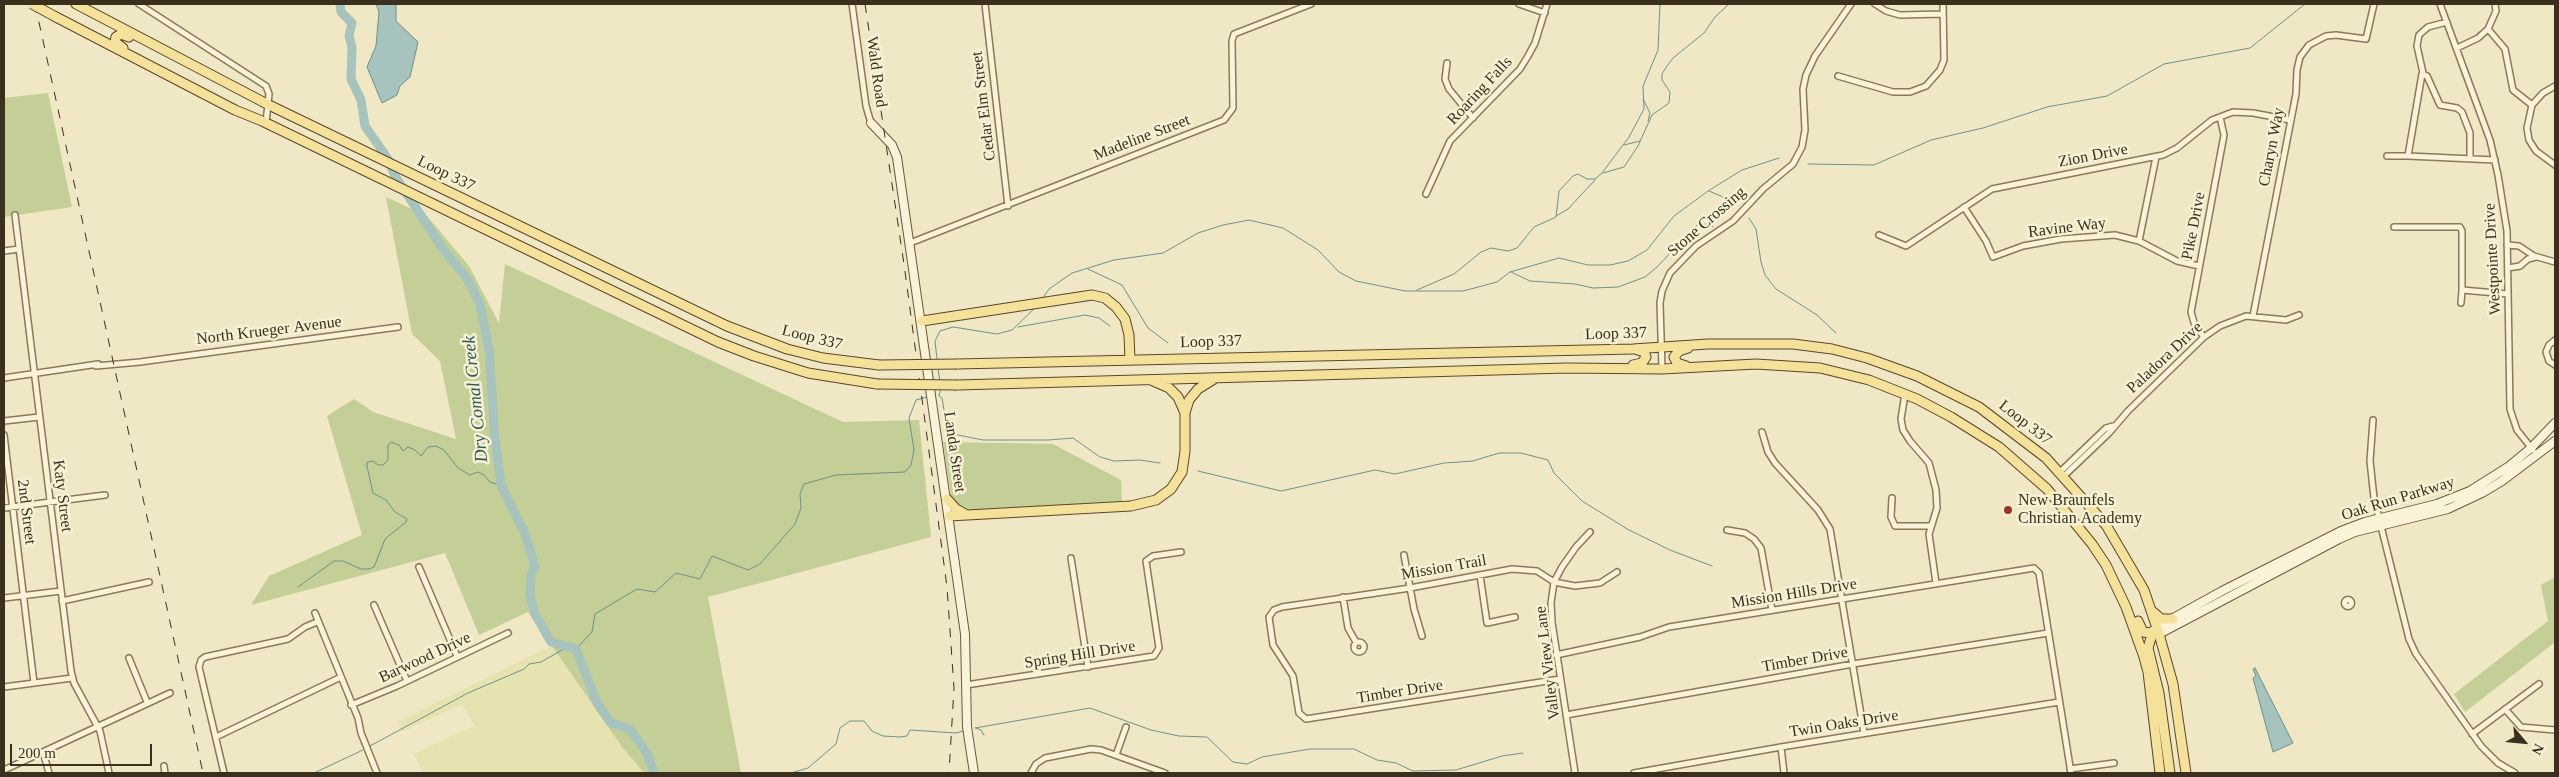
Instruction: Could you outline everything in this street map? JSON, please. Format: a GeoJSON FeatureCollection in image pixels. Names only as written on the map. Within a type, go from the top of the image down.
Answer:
{"type":"FeatureCollection","features":[{"type":"Feature","properties":{"kind":"main road","name":"Loop 337"},"geometry":{"type":"LineString","coordinates":[[32,4],[205,95],[718,342],[770,362],[835,378],[878,384],[957,386],[1620,368],[1662,369],[1690,366],[1756,364],[1805,366],[1852,375],[1905,394],[1984,436],[2020,464],[2062,505],[2092,544],[2106,565],[2126,607],[2148,672],[2160,773]]}},
{"type":"Feature","properties":{"kind":"main road","name":"Loop 337"},"geometry":{"type":"LineString","coordinates":[[76,4],[268,105],[727,326],[787,349],[841,361],[879,364],[957,364],[1632,349],[1708,344],[1793,344],[1868,358],[1917,376],[1979,407],[2019,436],[2062,474],[2106,525],[2144,590],[2151,610],[2173,684],[2186,773]]}},
{"type":"Feature","properties":{"kind":"main road"},"geometry":{"type":"LineString","coordinates":[[205,95],[184,81],[119,46],[115,42],[116,37],[124,35],[190,69],[214,78]]}},
{"type":"Feature","properties":{"kind":"main road"},"geometry":{"type":"LineString","coordinates":[[922,321],[1092,295],[1105,298],[1116,306],[1125,319],[1129,335],[1130,360]]}},
{"type":"Feature","properties":{"kind":"main road"},"geometry":{"type":"LineString","coordinates":[[1690,366],[1677,363],[1674,360],[1675,355],[1684,349],[1708,344]]}},
{"type":"Feature","properties":{"kind":"main road"},"geometry":{"type":"LineString","coordinates":[[1620,368],[1644,361],[1646,357],[1644,352],[1632,349]]}},
{"type":"Feature","properties":{"kind":"main road"},"geometry":{"type":"LineString","coordinates":[[835,378],[847,378],[852,373],[850,365],[841,361]]}},
{"type":"Feature","properties":{"kind":"main road"},"geometry":{"type":"LineString","coordinates":[[1184,413],[1189,400],[1198,389],[1215,378]]}},
{"type":"Feature","properties":{"kind":"main road"},"geometry":{"type":"LineString","coordinates":[[949,516],[1131,506],[1156,500],[1170,489],[1182,472],[1185,452],[1184,413],[1178,397],[1168,388],[1150,380]]}},
{"type":"Feature","properties":{"kind":"main road"},"geometry":{"type":"LineString","coordinates":[[2020,464],[2043,478],[2086,527],[2111,565],[2141,629],[2143,632],[2156,632],[2148,648],[2159,693],[2170,773]]}},
{"type":"Feature","properties":{"kind":"main road"},"geometry":{"type":"LineString","coordinates":[[947,499],[956,509],[970,515]]}},
{"type":"Feature","properties":{"kind":"main road"},"geometry":{"type":"LineString","coordinates":[[2151,610],[2161,619],[2173,619]]}},
{"type":"Feature","properties":{"kind":"street"},"geometry":{"type":"LineString","coordinates":[[139,4],[266,86],[270,94],[266,123]]}},
{"type":"Feature","properties":{"kind":"street","name":"Wald Road"},"geometry":{"type":"LineString","coordinates":[[852,4],[866,106],[872,124],[886,138]]}},
{"type":"Feature","properties":{"kind":"street","name":"Cedar Elm Street"},"geometry":{"type":"LineString","coordinates":[[985,4],[1008,206]]}},
{"type":"Feature","properties":{"kind":"street","name":"Madeline Street"},"geometry":{"type":"LineString","coordinates":[[910,243],[1228,118],[1233,108],[1232,41],[1234,34],[1311,4]]}},
{"type":"Feature","properties":{"kind":"street"},"geometry":{"type":"LineString","coordinates":[[1519,4],[1545,13]]}},
{"type":"Feature","properties":{"kind":"street","name":"Roaring Falls"},"geometry":{"type":"LineString","coordinates":[[1426,194],[1446,148],[1520,69],[1528,56],[1547,4]]}},
{"type":"Feature","properties":{"kind":"street","name":"Stone Crossing"},"geometry":{"type":"LineString","coordinates":[[1662,369],[1660,303],[1662,291],[1670,273],[1696,246],[1733,221],[1763,189],[1793,164],[1802,147],[1805,130],[1803,90],[1806,74],[1815,56],[1851,4]]}},
{"type":"Feature","properties":{"kind":"street"},"geometry":{"type":"LineString","coordinates":[[1875,4],[1900,15],[1943,14]]}},
{"type":"Feature","properties":{"kind":"street"},"geometry":{"type":"LineString","coordinates":[[1838,76],[1893,92],[1910,92],[1926,86],[1940,70],[1944,60],[1943,4]]}},
{"type":"Feature","properties":{"kind":"street","name":"Charyn Way"},"geometry":{"type":"LineString","coordinates":[[2253,316],[2296,94],[2298,64],[2309,45],[2319,38],[2332,35],[2366,39],[2374,4]]}},
{"type":"Feature","properties":{"kind":"street","name":"Westpointe Drive"},"geometry":{"type":"LineString","coordinates":[[2440,4],[2495,160],[2502,193],[2508,268],[2510,412],[2517,430],[2534,451]]}},
{"type":"Feature","properties":{"kind":"street"},"geometry":{"type":"LineString","coordinates":[[2456,48],[2478,38],[2488,29],[2496,11],[2495,4]]}},
{"type":"Feature","properties":{"kind":"street"},"geometry":{"type":"LineString","coordinates":[[2408,156],[2423,73],[2417,46],[2419,35],[2428,26],[2447,22]]}},
{"type":"Feature","properties":{"kind":"street"},"geometry":{"type":"LineString","coordinates":[[2488,29],[2505,49],[2513,90],[2532,105]]}},
{"type":"Feature","properties":{"kind":"street"},"geometry":{"type":"LineString","coordinates":[[1447,63],[1445,79],[1449,89],[1473,118]]}},
{"type":"Feature","properties":{"kind":"street"},"geometry":{"type":"LineString","coordinates":[[2423,73],[2428,76],[2440,105],[2457,108],[2462,112],[2470,133],[2470,159]]}},
{"type":"Feature","properties":{"kind":"street"},"geometry":{"type":"LineString","coordinates":[[2555,86],[2543,93],[2532,105],[2527,122],[2529,140],[2539,155],[2555,165]]}},
{"type":"Feature","properties":{"kind":"street","name":"Zion Drive"},"geometry":{"type":"LineString","coordinates":[[1879,235],[1906,246],[1992,189],[2156,157],[2177,148],[2198,131],[2220,117],[2238,112],[2290,120]]}},
{"type":"Feature","properties":{"kind":"street","name":"Pike Drive"},"geometry":{"type":"LineString","coordinates":[[2204,337],[2195,326],[2190,312],[2224,135],[2220,117]]}},
{"type":"Feature","properties":{"kind":"street","name":"Landa Street"},"geometry":{"type":"LineString","coordinates":[[886,138],[892,145],[897,157],[947,499],[965,634],[966,727],[974,773]]}},
{"type":"Feature","properties":{"kind":"street"},"geometry":{"type":"LineString","coordinates":[[2387,156],[2495,160]]}},
{"type":"Feature","properties":{"kind":"street"},"geometry":{"type":"LineString","coordinates":[[2139,241],[2156,157]]}},
{"type":"Feature","properties":{"kind":"street","name":"Ravine Way"},"geometry":{"type":"LineString","coordinates":[[1964,207],[1986,241],[1993,257],[2023,246],[2061,239],[2115,235],[2139,241],[2177,261],[2199,266]]}},
{"type":"Feature","properties":{"kind":"street","name":"Katy Street"},"geometry":{"type":"LineString","coordinates":[[15,215],[72,678],[97,726],[109,773]]}},
{"type":"Feature","properties":{"kind":"street"},"geometry":{"type":"LineString","coordinates":[[2394,227],[2460,227],[2462,231],[2461,303]]}},
{"type":"Feature","properties":{"kind":"street"},"geometry":{"type":"LineString","coordinates":[[2507,245],[2519,246],[2537,257],[2555,262]]}},
{"type":"Feature","properties":{"kind":"street"},"geometry":{"type":"LineString","coordinates":[[4,251],[19,249]]}},
{"type":"Feature","properties":{"kind":"street"},"geometry":{"type":"LineString","coordinates":[[2526,251],[2526,260]]}},
{"type":"Feature","properties":{"kind":"street"},"geometry":{"type":"LineString","coordinates":[[2508,268],[2520,266],[2526,260],[2537,257]]}},
{"type":"Feature","properties":{"kind":"street"},"geometry":{"type":"LineString","coordinates":[[2462,290],[2508,294]]}},
{"type":"Feature","properties":{"kind":"street","name":"Paladora Drive"},"geometry":{"type":"LineString","coordinates":[[2062,474],[2109,433],[2113,426],[2204,337],[2227,322],[2253,316],[2286,320],[2299,315]]}},
{"type":"Feature","properties":{"kind":"street","name":"North Krueger Avenue"},"geometry":{"type":"LineString","coordinates":[[4,378],[398,326]]}},
{"type":"Feature","properties":{"kind":"street"},"geometry":{"type":"LineString","coordinates":[[2555,340],[2549,345],[2546,352],[2549,361],[2555,365]]}},
{"type":"Feature","properties":{"kind":"street"},"geometry":{"type":"LineString","coordinates":[[1905,394],[1902,425],[1910,441],[1931,468],[1940,508],[1930,526],[1929,540],[1936,584]]}},
{"type":"Feature","properties":{"kind":"street"},"geometry":{"type":"LineString","coordinates":[[4,421],[39,417]]}},
{"type":"Feature","properties":{"kind":"street"},"geometry":{"type":"LineString","coordinates":[[2373,420],[2370,461],[2379,523],[2411,644],[2472,734],[2492,758],[2515,773]]}},
{"type":"Feature","properties":{"kind":"street","name":"Oak Run Parkway"},"geometry":{"type":"LineString","coordinates":[[2156,632],[2173,619],[2222,591],[2341,531],[2448,509],[2482,493],[2502,481],[2534,451],[2555,423]]}},
{"type":"Feature","properties":{"kind":"street"},"geometry":{"type":"LineString","coordinates":[[1762,432],[1768,452],[1775,463],[1828,524],[1833,540],[1864,734]]}},
{"type":"Feature","properties":{"kind":"street","name":"2nd Street"},"geometry":{"type":"LineString","coordinates":[[4,435],[34,683]]}},
{"type":"Feature","properties":{"kind":"street","name":"Oak Run Parkway"},"geometry":{"type":"LineString","coordinates":[[2534,451],[2555,441]]}},
{"type":"Feature","properties":{"kind":"street"},"geometry":{"type":"LineString","coordinates":[[4,508],[105,495]]}},
{"type":"Feature","properties":{"kind":"street"},"geometry":{"type":"LineString","coordinates":[[1892,498],[1891,517],[1895,526],[1930,526]]}},
{"type":"Feature","properties":{"kind":"street","name":"Oak Run Parkway"},"geometry":{"type":"LineString","coordinates":[[2156,632],[2339,539],[2379,523]]}},
{"type":"Feature","properties":{"kind":"street"},"geometry":{"type":"LineString","coordinates":[[1727,530],[1745,533],[1754,539],[1761,548],[1772,610]]}},
{"type":"Feature","properties":{"kind":"street","name":"Valley View Lane"},"geometry":{"type":"LineString","coordinates":[[1575,773],[1551,614],[1554,582],[1569,556],[1590,532]]}},
{"type":"Feature","properties":{"kind":"street","name":"Spring Hill Drive"},"geometry":{"type":"LineString","coordinates":[[966,685],[1154,656],[1159,648],[1146,561],[1153,556],[1181,552]]}},
{"type":"Feature","properties":{"kind":"street"},"geometry":{"type":"LineString","coordinates":[[1404,555],[1422,636]]}},
{"type":"Feature","properties":{"kind":"street"},"geometry":{"type":"LineString","coordinates":[[1071,558],[1088,667]]}},
{"type":"Feature","properties":{"kind":"street"},"geometry":{"type":"LineString","coordinates":[[418,566],[457,656]]}},
{"type":"Feature","properties":{"kind":"street","name":"Mission Trail"},"geometry":{"type":"LineString","coordinates":[[1303,718],[1299,713],[1292,676],[1271,639],[1268,621],[1271,613],[1282,607],[1410,588],[1520,568],[1536,571],[1554,582],[1587,586],[1604,581],[1617,572]]}},
{"type":"Feature","properties":{"kind":"street","name":"Mission Hills Drive"},"geometry":{"type":"LineString","coordinates":[[1556,655],[1640,637],[1669,627],[2032,568],[2037,569],[2048,633]]}},
{"type":"Feature","properties":{"kind":"street"},"geometry":{"type":"LineString","coordinates":[[1480,575],[1487,623],[1515,617]]}},
{"type":"Feature","properties":{"kind":"street"},"geometry":{"type":"LineString","coordinates":[[62,601],[149,582]]}},
{"type":"Feature","properties":{"kind":"street"},"geometry":{"type":"LineString","coordinates":[[4,598],[61,591]]}},
{"type":"Feature","properties":{"kind":"street"},"geometry":{"type":"LineString","coordinates":[[1343,597],[1348,628],[1356,642]]}},
{"type":"Feature","properties":{"kind":"street"},"geometry":{"type":"LineString","coordinates":[[374,605],[406,682]]}},
{"type":"Feature","properties":{"kind":"street"},"geometry":{"type":"LineString","coordinates":[[315,613],[377,773]]}},
{"type":"Feature","properties":{"kind":"street"},"geometry":{"type":"LineString","coordinates":[[224,773],[199,667],[201,660],[205,657],[288,639],[305,627],[318,622]]}},
{"type":"Feature","properties":{"kind":"street","name":"Barwood Drive"},"geometry":{"type":"LineString","coordinates":[[351,705],[406,682],[508,633]]}},
{"type":"Feature","properties":{"kind":"street"},"geometry":{"type":"LineString","coordinates":[[2048,633],[2071,771],[2114,763]]}},
{"type":"Feature","properties":{"kind":"street","name":"Timber Drive"},"geometry":{"type":"LineString","coordinates":[[1566,715],[1854,664],[2048,633]]}},
{"type":"Feature","properties":{"kind":"street"},"geometry":{"type":"LineString","coordinates":[[129,658],[147,702]]}},
{"type":"Feature","properties":{"kind":"street"},"geometry":{"type":"LineString","coordinates":[[216,737],[341,677]]}},
{"type":"Feature","properties":{"kind":"street"},"geometry":{"type":"LineString","coordinates":[[4,686],[72,678]]}},
{"type":"Feature","properties":{"kind":"street","name":"Timber Drive"},"geometry":{"type":"LineString","coordinates":[[1303,718],[1309,720],[1560,679]]}},
{"type":"Feature","properties":{"kind":"street"},"geometry":{"type":"LineString","coordinates":[[2472,734],[2539,684]]}},
{"type":"Feature","properties":{"kind":"street"},"geometry":{"type":"LineString","coordinates":[[4,770],[147,702],[170,693]]}},
{"type":"Feature","properties":{"kind":"street","name":"Twin Oaks Drive"},"geometry":{"type":"LineString","coordinates":[[1634,773],[2059,702]]}},
{"type":"Feature","properties":{"kind":"street"},"geometry":{"type":"LineString","coordinates":[[2505,709],[2521,727],[2555,730]]}},
{"type":"Feature","properties":{"kind":"street"},"geometry":{"type":"LineString","coordinates":[[1116,755],[1126,727]]}},
{"type":"Feature","properties":{"kind":"street"},"geometry":{"type":"LineString","coordinates":[[1781,747],[1784,773]]}},
{"type":"Feature","properties":{"kind":"street"},"geometry":{"type":"LineString","coordinates":[[1031,773],[1036,764],[1050,756],[1091,749],[1116,755],[1165,773]]}},
{"type":"Feature","properties":{"kind":"street"},"geometry":{"type":"LineString","coordinates":[[43,752],[49,773]]}},
{"type":"Feature","properties":{"kind":"street"},"geometry":{"type":"LineString","coordinates":[[164,766],[165,773]]}},
{"type":"Feature","properties":{"kind":"shaded area"},"geometry":{"type":"Polygon","coordinates":[[[551,646],[622,747],[644,773],[424,773],[414,754],[474,726],[462,704],[402,732],[397,722],[551,646]]]}},
{"type":"Feature","properties":{"kind":"green space"},"geometry":{"type":"Polygon","coordinates":[[[48,93],[72,207],[4,217],[4,98],[48,93]]]}},
{"type":"Feature","properties":{"kind":"green space"},"geometry":{"type":"Polygon","coordinates":[[[386,197],[427,216],[469,266],[499,323],[505,264],[843,422],[919,420],[931,537],[708,597],[741,773],[644,773],[622,747],[528,612],[479,635],[445,553],[251,605],[269,576],[362,535],[327,416],[354,399],[373,412],[456,439],[440,361],[412,334],[386,197]]]}},
{"type":"Feature","properties":{"kind":"green space"},"geometry":{"type":"Polygon","coordinates":[[[943,442],[1053,444],[1121,480],[1122,503],[974,513],[963,510],[952,502],[943,442]]]}},
{"type":"Feature","properties":{"kind":"green space"},"geometry":{"type":"Polygon","coordinates":[[[2555,577],[2555,645],[2554,643],[2465,712],[2454,694],[2548,621],[2541,585],[2555,577]]]}},
{"type":"Feature","properties":{"kind":"water"},"geometry":{"type":"Polygon","coordinates":[[[376,4],[396,4],[396,21],[418,42],[410,77],[400,86],[397,95],[382,103],[367,67],[376,46],[379,12],[376,4]]]}},
{"type":"Feature","properties":{"kind":"water"},"geometry":{"type":"Polygon","coordinates":[[[2255,668],[2293,743],[2273,752],[2253,678],[2256,676],[2253,669],[2255,668]]]}},
{"type":"Feature","properties":{"kind":"waterway","name":"Dry Comal Creek"},"geometry":{"type":"LineString","coordinates":[[340,4],[341,12],[352,23],[349,36],[352,47],[351,79],[361,100],[365,126],[388,159],[395,176],[443,249],[466,277],[480,304],[489,350],[495,439],[501,485],[525,534],[535,566],[531,575],[530,595],[535,614],[551,642],[576,649],[597,703],[611,723],[630,729],[648,755],[654,773]]}},
{"type":"Feature","properties":{"kind":"waterway"},"geometry":{"type":"LineString","coordinates":[[1417,290],[1454,274],[1481,252],[1491,248],[1508,251],[1517,248],[1534,227],[1556,217],[1559,191],[1573,176],[1578,174],[1587,179],[1595,179],[1602,173],[1629,137],[1644,109],[1643,86],[1658,50],[1660,4]]}},
{"type":"Feature","properties":{"kind":"waterway"},"geometry":{"type":"LineString","coordinates":[[1603,173],[1624,167],[1638,146],[1652,115],[1669,103],[1670,92],[1662,80],[1662,74],[1667,66],[1673,58],[1704,33],[1715,17],[1729,4]]}},
{"type":"Feature","properties":{"kind":"waterway"},"geometry":{"type":"LineString","coordinates":[[1808,164],[1874,165],[1931,140],[1983,128],[2047,107],[2107,96],[2164,64],[2250,48],[2305,4]]}},
{"type":"Feature","properties":{"kind":"waterway"},"geometry":{"type":"LineString","coordinates":[[1643,99],[1650,113],[1648,121]]}},
{"type":"Feature","properties":{"kind":"waterway"},"geometry":{"type":"LineString","coordinates":[[1624,145],[1640,141]]}},
{"type":"Feature","properties":{"kind":"waterway"},"geometry":{"type":"LineString","coordinates":[[1042,299],[1049,289],[1072,273],[1114,260],[1163,253],[1198,233],[1223,225],[1249,220],[1283,228],[1318,250],[1339,272],[1356,281],[1405,291],[1463,291],[1497,282],[1510,272],[1559,258],[1588,265],[1610,265],[1628,261],[1647,250],[1674,216],[1708,191],[1742,170],[1779,158]]}},
{"type":"Feature","properties":{"kind":"waterway"},"geometry":{"type":"LineString","coordinates":[[1556,216],[1568,209],[1595,180]]}},
{"type":"Feature","properties":{"kind":"waterway"},"geometry":{"type":"LineString","coordinates":[[1709,191],[1721,196],[1732,204]]}},
{"type":"Feature","properties":{"kind":"waterway"},"geometry":{"type":"LineString","coordinates":[[1749,218],[1756,229],[1765,275],[1776,289],[1817,315],[1836,333]]}},
{"type":"Feature","properties":{"kind":"waterway"},"geometry":{"type":"LineString","coordinates":[[1511,272],[1530,281],[1575,284],[1593,288],[1618,287],[1645,277],[1697,225],[1708,224],[1713,227]]}},
{"type":"Feature","properties":{"kind":"waterway"},"geometry":{"type":"LineString","coordinates":[[1088,269],[1122,285],[1148,328],[1168,343]]}},
{"type":"Feature","properties":{"kind":"waterway"},"geometry":{"type":"LineString","coordinates":[[937,359],[935,341],[940,331],[953,327],[997,334],[1012,330],[1035,308]]}},
{"type":"Feature","properties":{"kind":"waterway"},"geometry":{"type":"LineString","coordinates":[[1018,327],[1085,315],[1099,318],[1110,326]]}},
{"type":"Feature","properties":{"kind":"waterway"},"geometry":{"type":"LineString","coordinates":[[938,368],[940,382]]}},
{"type":"Feature","properties":{"kind":"waterway"},"geometry":{"type":"LineString","coordinates":[[941,388],[939,396],[942,398],[947,428],[958,435],[983,440],[1073,438],[1100,457],[1114,461],[1140,460],[1160,463]]}},
{"type":"Feature","properties":{"kind":"waterway"},"geometry":{"type":"LineString","coordinates":[[576,649],[592,632],[595,614],[637,589],[655,592],[676,573],[700,579],[712,556],[748,570],[760,564],[795,524],[801,508],[800,494],[804,484],[836,475],[905,472],[911,465],[914,450],[909,418],[916,400],[927,397]]}},
{"type":"Feature","properties":{"kind":"waterway"},"geometry":{"type":"LineString","coordinates":[[298,587],[334,561],[343,561],[361,569],[374,567],[385,539],[406,522],[407,519],[395,512],[386,500],[373,493],[367,466],[367,462],[373,461],[378,465],[383,465],[388,460],[388,445],[391,442],[399,445],[403,451],[408,447],[415,450],[421,456],[428,447],[436,446],[444,450],[458,468],[470,475],[478,472],[484,475],[490,482],[501,485]]}},
{"type":"Feature","properties":{"kind":"waterway"},"geometry":{"type":"LineString","coordinates":[[1198,471],[1281,491],[1375,470],[1395,474],[1444,463],[1473,461],[1499,453],[1521,453],[1548,460],[1554,473],[1582,501],[1629,530],[1670,550],[1712,566]]}},
{"type":"Feature","properties":{"kind":"waterway"},"geometry":{"type":"LineString","coordinates":[[370,746],[468,693],[524,669],[529,664],[541,662],[569,646]]}},
{"type":"Feature","properties":{"kind":"waterway"},"geometry":{"type":"LineString","coordinates":[[975,728],[1090,708],[1151,730],[1179,736],[1207,737],[1233,762],[1247,764],[1262,757],[1310,749],[1354,749],[1377,760],[1396,763],[1413,771],[1456,770],[1502,756],[1523,753]]}},
{"type":"Feature","properties":{"kind":"waterway"},"geometry":{"type":"LineString","coordinates":[[791,773],[808,768],[836,744],[840,728],[850,721],[864,721],[872,731],[883,736],[907,736],[910,730],[956,733],[963,731]]}},
{"type":"Feature","properties":{"kind":"waterway"},"geometry":{"type":"LineString","coordinates":[[976,728],[981,730],[984,735]]}},
{"type":"Feature","properties":{"kind":"waterway"},"geometry":{"type":"LineString","coordinates":[[314,773],[363,750]]}},
{"type":"Feature","properties":{"kind":"railway"},"geometry":{"type":"LineString","coordinates":[[35,4],[203,773]]}},
{"type":"Feature","properties":{"kind":"railway"},"geometry":{"type":"LineString","coordinates":[[865,4],[904,264],[947,587],[954,688],[949,773]]}},
{"type":"Feature","properties":{"kind":"place","name":"New Braunfels Christian Academy"},"geometry":{"type":"Point","coordinates":[2008,510]}}]}
